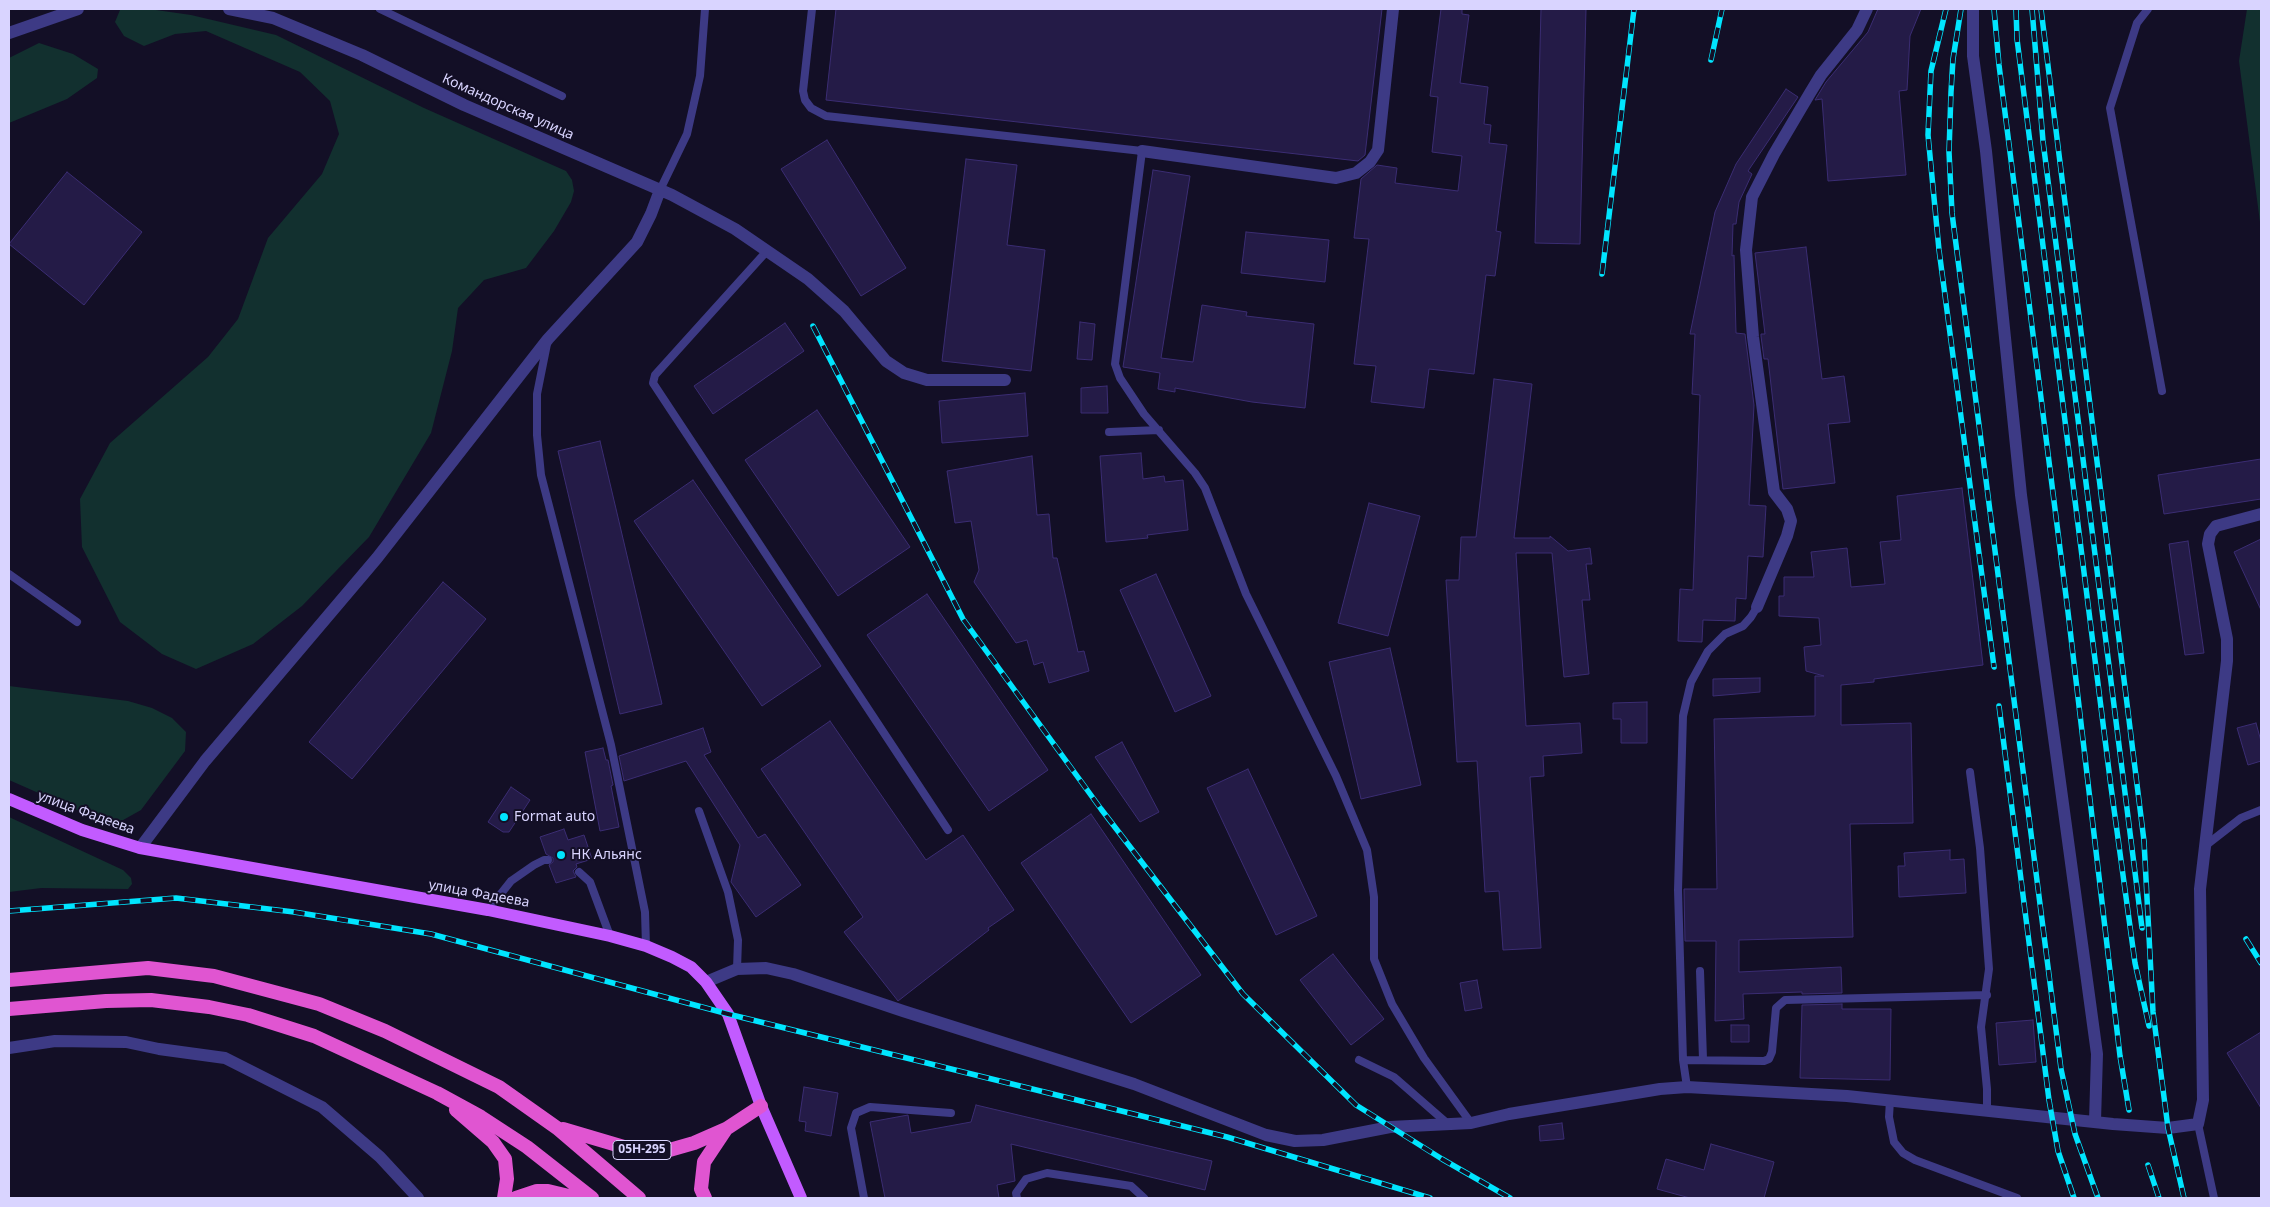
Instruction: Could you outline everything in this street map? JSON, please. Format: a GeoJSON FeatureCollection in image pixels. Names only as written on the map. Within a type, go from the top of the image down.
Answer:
{"type":"FeatureCollection","features":[{"type":"Feature","properties":{"kind":"highway"},"geometry":{"type":"LineString","coordinates":[[9,980],[148,968],[214,976],[319,1004],[385,1031],[499,1087],[557,1128],[639,1198]]}},
{"type":"Feature","properties":{"kind":"highway"},"geometry":{"type":"LineString","coordinates":[[9,1009],[106,1001],[151,1000],[209,1007],[248,1015],[314,1036],[437,1093],[481,1116],[527,1147],[592,1198]]}},
{"type":"Feature","properties":{"kind":"highway"},"geometry":{"type":"LineString","coordinates":[[437,1093],[493,1142],[505,1159],[508,1179],[504,1198]]}},
{"type":"Feature","properties":{"kind":"highway","name":"05Н-295"},"geometry":{"type":"LineString","coordinates":[[557,1128],[634,1150],[666,1151],[694,1143],[726,1129],[760,1106]]}},
{"type":"Feature","properties":{"kind":"highway","name":"05Н-295"},"geometry":{"type":"LineString","coordinates":[[705,1198],[701,1189],[704,1162],[726,1129]]}},
{"type":"Feature","properties":{"kind":"highway"},"geometry":{"type":"LineString","coordinates":[[516,1198],[537,1191],[548,1191],[577,1198]]}},
{"type":"Feature","properties":{"kind":"main road","name":"улица Фадеева"},"geometry":{"type":"LineString","coordinates":[[9,799],[82,830],[140,848],[488,910],[610,936],[646,946],[691,968],[706,982],[728,1014],[760,1106],[801,1198]]}},
{"type":"Feature","properties":{"kind":"street"},"geometry":{"type":"LineString","coordinates":[[9,33],[78,9]]}},
{"type":"Feature","properties":{"kind":"street","name":"Командорская улица"},"geometry":{"type":"LineString","coordinates":[[228,9],[273,18],[362,55],[464,105],[660,190],[736,229],[808,280],[844,311],[886,361],[904,373],[927,380],[1005,380]]}},
{"type":"Feature","properties":{"kind":"street"},"geometry":{"type":"LineString","coordinates":[[1142,151],[1336,178],[1356,173],[1370,162],[1378,150],[1393,9]]}},
{"type":"Feature","properties":{"kind":"street"},"geometry":{"type":"LineString","coordinates":[[1757,607],[1787,536],[1791,520],[1786,508],[1774,492],[1753,337],[1746,250],[1752,197],[1774,154],[1818,81],[1857,30],[1867,9]]}},
{"type":"Feature","properties":{"kind":"street"},"geometry":{"type":"LineString","coordinates":[[1973,9],[1973,56],[1986,151],[2021,495],[2097,1054],[2095,1121]]}},
{"type":"Feature","properties":{"kind":"street"},"geometry":{"type":"LineString","coordinates":[[140,848],[205,761],[377,558],[548,339],[637,242],[660,190]]}},
{"type":"Feature","properties":{"kind":"street"},"geometry":{"type":"LineString","coordinates":[[706,982],[737,969],[766,968],[793,974],[1134,1084],[1266,1135],[1295,1141],[1323,1140],[1390,1127],[1470,1123],[1509,1114],[1687,1086],[1890,1100],[2168,1128],[2198,1124],[2203,1100],[2200,889],[2227,661],[2227,640],[2208,544],[2210,534],[2216,526],[2261,514]]}},
{"type":"Feature","properties":{"kind":"street"},"geometry":{"type":"LineString","coordinates":[[9,1048],[55,1042],[126,1042],[159,1049],[225,1058],[322,1107],[380,1157],[418,1198]]}},
{"type":"Feature","properties":{"kind":"lane"},"geometry":{"type":"LineString","coordinates":[[380,9],[562,96]]}},
{"type":"Feature","properties":{"kind":"lane"},"geometry":{"type":"LineString","coordinates":[[660,190],[687,134],[700,76],[706,9]]}},
{"type":"Feature","properties":{"kind":"lane"},"geometry":{"type":"LineString","coordinates":[[812,9],[803,91],[805,100],[811,108],[826,116],[1142,151],[1115,364],[1120,378],[1144,414],[1195,473],[1205,488],[1246,594],[1336,776],[1367,850],[1374,897],[1374,959],[1392,1004],[1424,1058],[1470,1123]]}},
{"type":"Feature","properties":{"kind":"lane"},"geometry":{"type":"LineString","coordinates":[[2148,9],[2137,23],[2110,108],[2162,391]]}},
{"type":"Feature","properties":{"kind":"lane"},"geometry":{"type":"LineString","coordinates":[[766,252],[655,375],[653,383],[948,830]]}},
{"type":"Feature","properties":{"kind":"lane"},"geometry":{"type":"LineString","coordinates":[[548,339],[537,394],[537,435],[541,475],[612,745],[645,912],[646,946]]}},
{"type":"Feature","properties":{"kind":"lane"},"geometry":{"type":"LineString","coordinates":[[1109,432],[1159,430]]}},
{"type":"Feature","properties":{"kind":"lane"},"geometry":{"type":"LineString","coordinates":[[9,574],[77,622]]}},
{"type":"Feature","properties":{"kind":"lane"},"geometry":{"type":"LineString","coordinates":[[1687,1086],[1682,1060],[1678,890],[1683,716],[1691,682],[1708,651],[1725,634],[1743,626],[1757,607]]}},
{"type":"Feature","properties":{"kind":"lane"},"geometry":{"type":"LineString","coordinates":[[1970,772],[1980,848],[1989,969],[1987,995],[1981,1027],[1987,1089],[1987,1110]]}},
{"type":"Feature","properties":{"kind":"lane"},"geometry":{"type":"LineString","coordinates":[[2205,846],[2241,818],[2261,810]]}},
{"type":"Feature","properties":{"kind":"lane"},"geometry":{"type":"LineString","coordinates":[[699,811],[728,892],[738,940],[737,969]]}},
{"type":"Feature","properties":{"kind":"lane"},"geometry":{"type":"LineString","coordinates":[[488,910],[511,881],[534,865],[548,860]]}},
{"type":"Feature","properties":{"kind":"lane"},"geometry":{"type":"LineString","coordinates":[[578,872],[590,882],[610,936]]}},
{"type":"Feature","properties":{"kind":"lane"},"geometry":{"type":"LineString","coordinates":[[1700,971],[1703,1059]]}},
{"type":"Feature","properties":{"kind":"lane"},"geometry":{"type":"LineString","coordinates":[[1682,1060],[1764,1061],[1769,1059],[1772,1052],[1776,1008],[1784,1000],[1987,995]]}},
{"type":"Feature","properties":{"kind":"lane"},"geometry":{"type":"LineString","coordinates":[[1359,1060],[1394,1077],[1448,1124]]}},
{"type":"Feature","properties":{"kind":"lane"},"geometry":{"type":"LineString","coordinates":[[1890,1100],[1888,1117],[1894,1142],[1903,1152],[1915,1160],[2016,1198]]}},
{"type":"Feature","properties":{"kind":"lane"},"geometry":{"type":"LineString","coordinates":[[864,1198],[850,1128],[856,1114],[870,1107],[952,1113]]}},
{"type":"Feature","properties":{"kind":"lane"},"geometry":{"type":"LineString","coordinates":[[2198,1124],[2214,1198]]}},
{"type":"Feature","properties":{"kind":"lane"},"geometry":{"type":"LineString","coordinates":[[1017,1198],[1016,1193],[1026,1179],[1046,1173],[1131,1186],[1144,1198]]}},
{"type":"Feature","properties":{"kind":"green space"},"geometry":{"type":"Polygon","coordinates":[[[149,9],[191,15],[276,35],[424,108],[566,171],[572,180],[574,191],[571,202],[554,231],[526,268],[484,280],[458,308],[452,351],[431,433],[369,537],[302,606],[253,644],[196,669],[162,654],[120,622],[82,547],[80,499],[110,443],[208,357],[238,319],[268,238],[322,174],[339,134],[330,101],[300,72],[206,31],[175,34],[144,46],[124,36],[115,22],[120,10],[149,9]]]}},
{"type":"Feature","properties":{"kind":"green space"},"geometry":{"type":"Polygon","coordinates":[[[2247,9],[2261,9],[2261,230],[2239,61],[2247,9]]]}},
{"type":"Feature","properties":{"kind":"green space"},"geometry":{"type":"Polygon","coordinates":[[[39,43],[73,54],[98,69],[97,78],[67,99],[9,123],[9,58],[39,43]]]}},
{"type":"Feature","properties":{"kind":"green space"},"geometry":{"type":"Polygon","coordinates":[[[9,686],[128,701],[152,708],[172,718],[186,732],[185,751],[141,810],[116,824],[93,817],[9,780],[9,686]]]}},
{"type":"Feature","properties":{"kind":"green space"},"geometry":{"type":"Polygon","coordinates":[[[9,817],[123,870],[131,878],[132,884],[128,889],[41,888],[9,892],[9,817]]]}},
{"type":"Feature","properties":{"kind":"building"},"geometry":{"type":"Polygon","coordinates":[[[836,9],[1382,9],[1365,155],[1358,161],[826,100],[836,9]]]}},
{"type":"Feature","properties":{"kind":"building"},"geometry":{"type":"Polygon","coordinates":[[[1441,9],[1462,9],[1462,14],[1469,15],[1460,83],[1488,87],[1484,124],[1491,125],[1489,143],[1507,145],[1496,231],[1501,232],[1495,276],[1486,275],[1474,374],[1429,369],[1424,408],[1371,402],[1376,366],[1354,364],[1369,239],[1354,238],[1361,179],[1377,165],[1397,168],[1395,183],[1458,191],[1462,156],[1432,152],[1438,97],[1430,96],[1441,9]]]}},
{"type":"Feature","properties":{"kind":"building"},"geometry":{"type":"Polygon","coordinates":[[[1541,9],[1586,9],[1580,244],[1535,243],[1541,9]]]}},
{"type":"Feature","properties":{"kind":"building"},"geometry":{"type":"Polygon","coordinates":[[[1878,9],[1921,9],[1910,36],[1907,90],[1899,91],[1906,175],[1828,181],[1822,99],[1815,100],[1826,82],[1868,32],[1878,9]]]}},
{"type":"Feature","properties":{"kind":"building"},"geometry":{"type":"Polygon","coordinates":[[[1786,89],[1798,97],[1748,171],[1752,174],[1739,202],[1736,224],[1733,224],[1732,256],[1734,255],[1736,333],[1745,334],[1754,405],[1749,505],[1766,506],[1763,557],[1748,556],[1746,599],[1736,598],[1735,621],[1703,620],[1702,642],[1678,641],[1680,589],[1693,590],[1700,395],[1692,394],[1695,334],[1690,334],[1715,212],[1736,164],[1786,89]]]}},
{"type":"Feature","properties":{"kind":"building"},"geometry":{"type":"Polygon","coordinates":[[[827,140],[906,268],[861,296],[781,169],[827,140]]]}},
{"type":"Feature","properties":{"kind":"building"},"geometry":{"type":"Polygon","coordinates":[[[966,159],[1017,165],[1007,245],[1045,250],[1031,371],[942,361],[966,159]]]}},
{"type":"Feature","properties":{"kind":"building"},"geometry":{"type":"Polygon","coordinates":[[[1153,170],[1190,176],[1161,358],[1193,362],[1202,305],[1247,312],[1246,316],[1314,324],[1305,408],[1252,402],[1175,388],[1175,392],[1158,389],[1160,373],[1123,367],[1153,170]]]}},
{"type":"Feature","properties":{"kind":"building"},"geometry":{"type":"Polygon","coordinates":[[[67,172],[142,232],[84,305],[9,244],[67,172]]]}},
{"type":"Feature","properties":{"kind":"building"},"geometry":{"type":"Polygon","coordinates":[[[1246,232],[1329,240],[1325,282],[1241,273],[1246,232]]]}},
{"type":"Feature","properties":{"kind":"building"},"geometry":{"type":"Polygon","coordinates":[[[1806,247],[1822,379],[1844,376],[1850,422],[1828,424],[1835,483],[1783,489],[1768,359],[1764,359],[1761,336],[1761,334],[1765,334],[1755,253],[1806,247]]]}},
{"type":"Feature","properties":{"kind":"building"},"geometry":{"type":"Polygon","coordinates":[[[1080,322],[1095,324],[1092,360],[1077,359],[1080,322]]]}},
{"type":"Feature","properties":{"kind":"building"},"geometry":{"type":"Polygon","coordinates":[[[785,323],[804,351],[713,414],[694,386],[785,323]]]}},
{"type":"Feature","properties":{"kind":"building"},"geometry":{"type":"Polygon","coordinates":[[[1494,379],[1532,384],[1514,538],[1550,538],[1550,536],[1568,551],[1590,548],[1592,564],[1586,564],[1590,600],[1582,600],[1589,674],[1564,677],[1552,553],[1516,553],[1526,726],[1580,723],[1582,753],[1543,756],[1544,776],[1530,777],[1541,948],[1503,950],[1499,891],[1485,892],[1477,761],[1457,762],[1446,580],[1459,580],[1461,537],[1476,537],[1494,379]]]}},
{"type":"Feature","properties":{"kind":"building"},"geometry":{"type":"Polygon","coordinates":[[[1107,386],[1108,413],[1081,413],[1081,388],[1107,386]]]}},
{"type":"Feature","properties":{"kind":"building"},"geometry":{"type":"Polygon","coordinates":[[[1025,393],[1028,436],[942,443],[939,401],[1025,393]]]}},
{"type":"Feature","properties":{"kind":"building"},"geometry":{"type":"Polygon","coordinates":[[[817,410],[910,547],[838,596],[745,460],[817,410]]]}},
{"type":"Feature","properties":{"kind":"building"},"geometry":{"type":"Polygon","coordinates":[[[600,441],[662,704],[620,714],[558,451],[600,441]]]}},
{"type":"Feature","properties":{"kind":"building"},"geometry":{"type":"Polygon","coordinates":[[[1141,453],[1143,479],[1164,476],[1165,482],[1183,480],[1188,530],[1147,535],[1148,538],[1106,542],[1100,456],[1141,453]]]}},
{"type":"Feature","properties":{"kind":"building"},"geometry":{"type":"Polygon","coordinates":[[[1032,456],[1037,515],[1049,514],[1053,558],[1057,558],[1078,652],[1084,651],[1089,671],[1049,683],[1043,662],[1034,665],[1027,640],[1016,643],[974,582],[979,570],[971,521],[955,523],[947,471],[1032,456]]]}},
{"type":"Feature","properties":{"kind":"building"},"geometry":{"type":"Polygon","coordinates":[[[2261,459],[2261,499],[2164,514],[2158,475],[2261,459]]]}},
{"type":"Feature","properties":{"kind":"building"},"geometry":{"type":"Polygon","coordinates":[[[693,480],[821,666],[762,706],[634,521],[693,480]]]}},
{"type":"Feature","properties":{"kind":"building"},"geometry":{"type":"Polygon","coordinates":[[[1962,488],[1983,665],[1874,679],[1874,682],[1841,685],[1841,725],[1911,723],[1913,823],[1850,824],[1853,937],[1739,940],[1739,972],[1841,967],[1842,993],[1743,994],[1744,1019],[1715,1021],[1716,941],[1685,941],[1684,889],[1717,889],[1714,719],[1815,716],[1815,676],[1824,676],[1806,671],[1804,647],[1821,645],[1819,618],[1779,616],[1779,596],[1784,596],[1784,577],[1814,577],[1811,552],[1847,548],[1851,587],[1885,584],[1880,542],[1901,540],[1897,496],[1962,488]]]}},
{"type":"Feature","properties":{"kind":"building"},"geometry":{"type":"Polygon","coordinates":[[[1369,503],[1420,516],[1388,636],[1338,623],[1369,503]]]}},
{"type":"Feature","properties":{"kind":"building"},"geometry":{"type":"Polygon","coordinates":[[[2261,539],[2261,610],[2234,552],[2261,539]]]}},
{"type":"Feature","properties":{"kind":"building"},"geometry":{"type":"Polygon","coordinates":[[[2188,541],[2204,653],[2185,655],[2169,544],[2188,541]]]}},
{"type":"Feature","properties":{"kind":"building"},"geometry":{"type":"Polygon","coordinates":[[[1156,574],[1211,696],[1175,712],[1120,590],[1156,574]]]}},
{"type":"Feature","properties":{"kind":"building"},"geometry":{"type":"Polygon","coordinates":[[[443,582],[486,619],[352,779],[309,742],[443,582]]]}},
{"type":"Feature","properties":{"kind":"building"},"geometry":{"type":"Polygon","coordinates":[[[927,594],[1048,770],[989,811],[867,635],[927,594]]]}},
{"type":"Feature","properties":{"kind":"building"},"geometry":{"type":"Polygon","coordinates":[[[1390,648],[1421,785],[1361,799],[1329,662],[1390,648]]]}},
{"type":"Feature","properties":{"kind":"building"},"geometry":{"type":"Polygon","coordinates":[[[1760,678],[1760,692],[1713,696],[1713,679],[1760,678]]]}},
{"type":"Feature","properties":{"kind":"building"},"geometry":{"type":"Polygon","coordinates":[[[1647,702],[1647,743],[1621,743],[1621,719],[1613,719],[1613,703],[1647,702]]]}},
{"type":"Feature","properties":{"kind":"building"},"geometry":{"type":"Polygon","coordinates":[[[830,721],[926,860],[963,835],[1014,910],[988,928],[989,930],[898,1001],[844,932],[863,917],[761,769],[830,721]]]}},
{"type":"Feature","properties":{"kind":"building"},"geometry":{"type":"Polygon","coordinates":[[[2256,723],[2261,741],[2261,761],[2248,765],[2237,728],[2256,723]]]}},
{"type":"Feature","properties":{"kind":"building"},"geometry":{"type":"Polygon","coordinates":[[[703,728],[711,752],[704,755],[758,838],[765,834],[801,885],[756,917],[731,882],[740,845],[686,761],[624,781],[619,756],[703,728]]]}},
{"type":"Feature","properties":{"kind":"building"},"geometry":{"type":"Polygon","coordinates":[[[1122,742],[1159,812],[1140,822],[1095,757],[1122,742]]]}},
{"type":"Feature","properties":{"kind":"building"},"geometry":{"type":"Polygon","coordinates":[[[603,748],[606,760],[608,760],[619,827],[600,831],[585,752],[603,748]]]}},
{"type":"Feature","properties":{"kind":"building"},"geometry":{"type":"Polygon","coordinates":[[[1248,769],[1317,916],[1276,935],[1207,788],[1248,769]]]}},
{"type":"Feature","properties":{"kind":"building"},"geometry":{"type":"Polygon","coordinates":[[[511,787],[530,800],[509,832],[503,832],[488,822],[511,787]]]}},
{"type":"Feature","properties":{"kind":"building"},"geometry":{"type":"Polygon","coordinates":[[[1091,814],[1201,975],[1131,1023],[1021,863],[1091,814]]]}},
{"type":"Feature","properties":{"kind":"building"},"geometry":{"type":"Polygon","coordinates":[[[564,829],[568,840],[584,835],[592,859],[576,864],[577,867],[573,871],[576,877],[556,883],[549,865],[553,862],[553,858],[546,854],[540,837],[564,829]]]}},
{"type":"Feature","properties":{"kind":"building"},"geometry":{"type":"Polygon","coordinates":[[[1950,850],[1950,860],[1964,859],[1966,893],[1899,897],[1898,866],[1905,866],[1904,853],[1950,850]]]}},
{"type":"Feature","properties":{"kind":"building"},"geometry":{"type":"Polygon","coordinates":[[[1333,954],[1384,1019],[1351,1045],[1300,980],[1333,954]]]}},
{"type":"Feature","properties":{"kind":"building"},"geometry":{"type":"Polygon","coordinates":[[[1477,980],[1482,1008],[1465,1011],[1460,983],[1477,980]]]}},
{"type":"Feature","properties":{"kind":"building"},"geometry":{"type":"Polygon","coordinates":[[[1842,1004],[1842,1009],[1891,1009],[1890,1080],[1800,1078],[1802,1005],[1842,1004]]]}},
{"type":"Feature","properties":{"kind":"building"},"geometry":{"type":"Polygon","coordinates":[[[2033,1020],[2036,1062],[1999,1065],[1996,1023],[2033,1020]]]}},
{"type":"Feature","properties":{"kind":"building"},"geometry":{"type":"Polygon","coordinates":[[[1731,1025],[1749,1025],[1749,1042],[1731,1042],[1731,1025]]]}},
{"type":"Feature","properties":{"kind":"building"},"geometry":{"type":"Polygon","coordinates":[[[2261,1032],[2261,1108],[2227,1053],[2261,1032]]]}},
{"type":"Feature","properties":{"kind":"building"},"geometry":{"type":"Polygon","coordinates":[[[804,1087],[838,1093],[831,1136],[805,1131],[806,1122],[799,1121],[804,1087]]]}},
{"type":"Feature","properties":{"kind":"building"},"geometry":{"type":"Polygon","coordinates":[[[976,1105],[1212,1161],[1205,1190],[1011,1144],[1015,1181],[997,1185],[999,1198],[885,1198],[870,1122],[908,1115],[911,1133],[971,1122],[976,1105]]]}},
{"type":"Feature","properties":{"kind":"building"},"geometry":{"type":"Polygon","coordinates":[[[1562,1123],[1564,1139],[1540,1141],[1539,1126],[1562,1123]]]}},
{"type":"Feature","properties":{"kind":"building"},"geometry":{"type":"Polygon","coordinates":[[[1711,1144],[1774,1162],[1764,1198],[1690,1198],[1657,1189],[1666,1159],[1704,1170],[1711,1144]]]}},
{"type":"Feature","properties":{"kind":"railway"},"geometry":{"type":"LineString","coordinates":[[1602,274],[1634,9]]}},
{"type":"Feature","properties":{"kind":"railway"},"geometry":{"type":"LineString","coordinates":[[1711,60],[1722,9]]}},
{"type":"Feature","properties":{"kind":"railway"},"geometry":{"type":"LineString","coordinates":[[1946,9],[1931,71],[1928,135],[1939,250],[1994,667]]}},
{"type":"Feature","properties":{"kind":"railway"},"geometry":{"type":"LineString","coordinates":[[1961,9],[1953,59],[1951,92],[1949,152],[1952,213],[2061,1069],[2075,1134],[2098,1198]]}},
{"type":"Feature","properties":{"kind":"railway"},"geometry":{"type":"LineString","coordinates":[[1994,9],[1999,65],[2068,612],[2120,1056],[2129,1110]]}},
{"type":"Feature","properties":{"kind":"railway"},"geometry":{"type":"LineString","coordinates":[[2016,9],[2017,39],[2111,787],[2135,963],[2149,1026]]}},
{"type":"Feature","properties":{"kind":"railway"},"geometry":{"type":"LineString","coordinates":[[2032,9],[2043,141],[2142,928]]}},
{"type":"Feature","properties":{"kind":"railway"},"geometry":{"type":"LineString","coordinates":[[2041,9],[2144,841],[2153,1012],[2168,1128],[2184,1198]]}},
{"type":"Feature","properties":{"kind":"railway"},"geometry":{"type":"LineString","coordinates":[[813,326],[963,619],[1101,809],[1243,994],[1356,1105],[1442,1159],[1510,1198]]}},
{"type":"Feature","properties":{"kind":"railway"},"geometry":{"type":"LineString","coordinates":[[1999,706],[2049,1100],[2058,1151],[2074,1198]]}},
{"type":"Feature","properties":{"kind":"railway"},"geometry":{"type":"LineString","coordinates":[[9,911],[176,898],[294,912],[431,934],[728,1014],[1227,1137],[1430,1198]]}},
{"type":"Feature","properties":{"kind":"railway"},"geometry":{"type":"LineString","coordinates":[[2246,939],[2261,963]]}},
{"type":"Feature","properties":{"kind":"railway"},"geometry":{"type":"LineString","coordinates":[[2148,1165],[2159,1198]]}},
{"type":"Feature","properties":{"kind":"place","name":"Format auto"},"geometry":{"type":"Point","coordinates":[504,817]}},
{"type":"Feature","properties":{"kind":"place","name":"НК Альянс"},"geometry":{"type":"Point","coordinates":[561,855]}}]}
